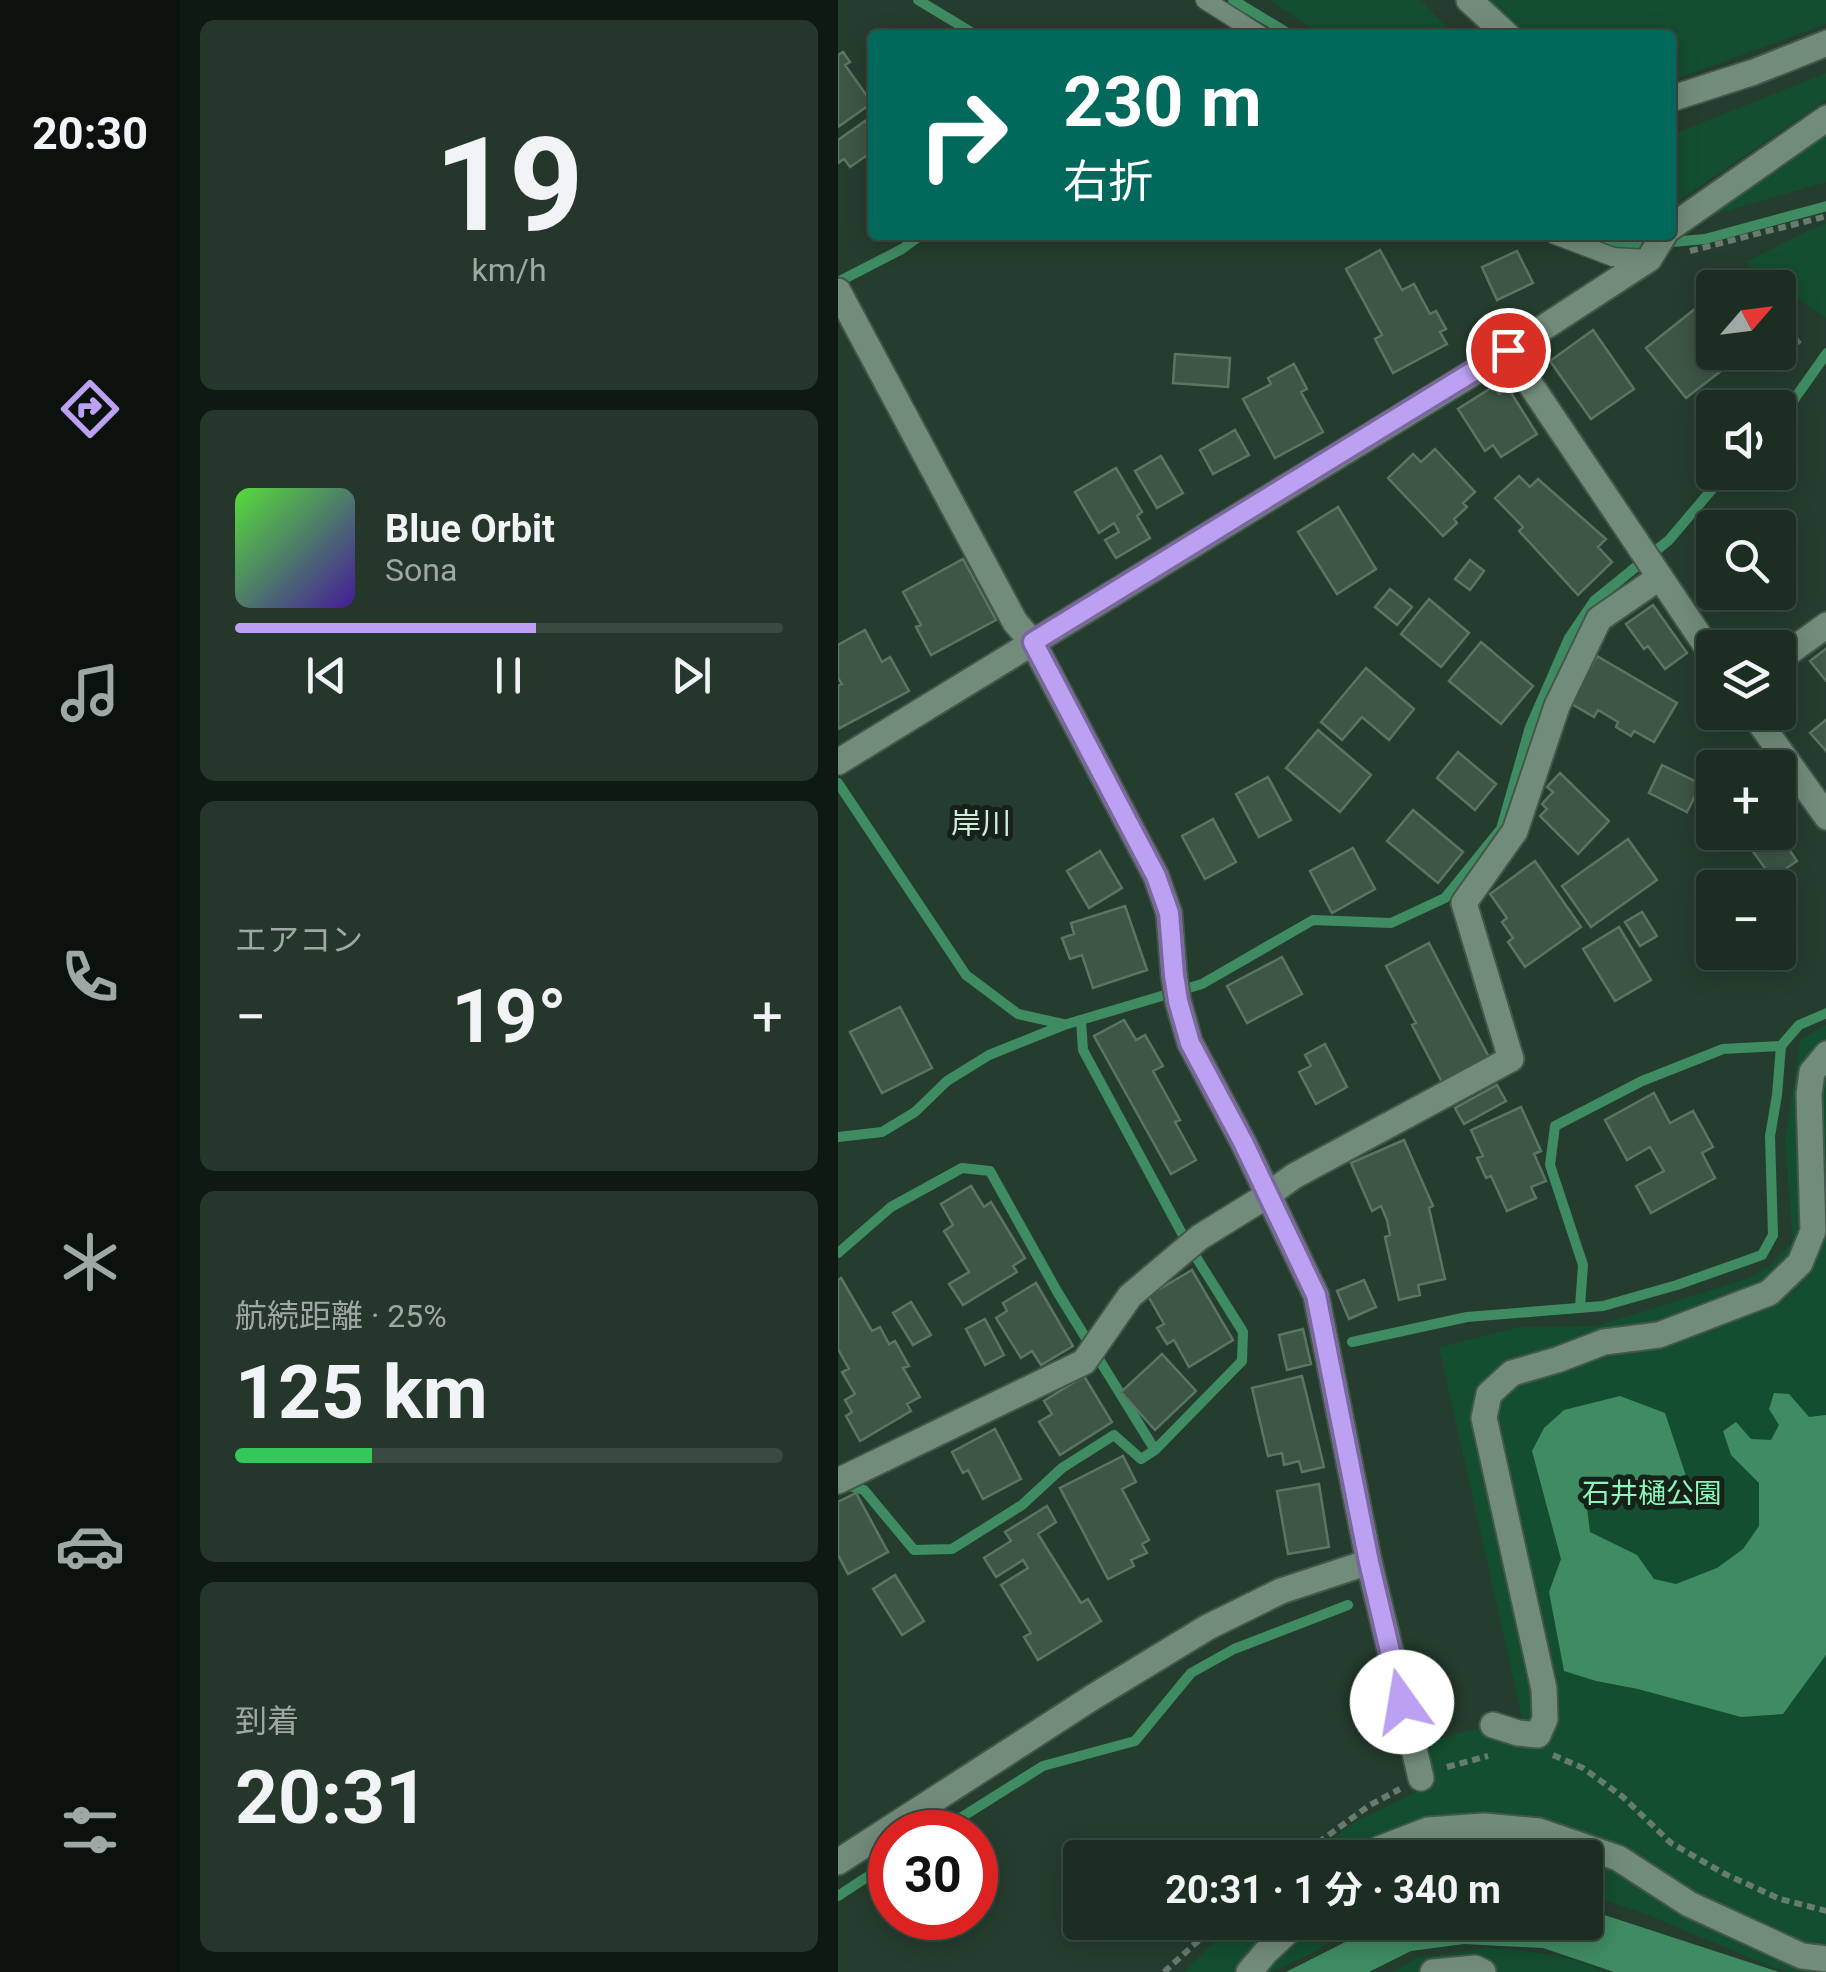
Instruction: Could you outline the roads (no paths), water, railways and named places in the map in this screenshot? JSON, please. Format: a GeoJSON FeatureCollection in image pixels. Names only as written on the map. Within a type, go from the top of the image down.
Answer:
{"type":"FeatureCollection","features":[{"type":"Feature","properties":{"kind":"street"},"geometry":{"type":"LineString","coordinates":[[1469,0],[1501,30]]}},
{"type":"Feature","properties":{"kind":"street"},"geometry":{"type":"LineString","coordinates":[[1676,97],[1826,43]]}},
{"type":"Feature","properties":{"kind":"street"},"geometry":{"type":"LineString","coordinates":[[1676,224],[1826,118]]}},
{"type":"Feature","properties":{"kind":"street"},"geometry":{"type":"LineString","coordinates":[[838,762],[1508,350],[1650,259],[1661,240]]}},
{"type":"Feature","properties":{"kind":"street"},"geometry":{"type":"LineString","coordinates":[[840,295],[1015,622],[1033,642],[1156,876],[1169,913],[1176,988],[1190,1043],[1316,1295],[1369,1562],[1421,1778]]}},
{"type":"Feature","properties":{"kind":"street"},"geometry":{"type":"LineString","coordinates":[[1508,350],[1696,631]]}},
{"type":"Feature","properties":{"kind":"street"},"geometry":{"type":"LineString","coordinates":[[840,1479],[1084,1362],[1130,1296],[1191,1245],[1294,1176],[1512,1059],[1464,903],[1514,831],[1557,706],[1599,619],[1660,577]]}},
{"type":"Feature","properties":{"kind":"street"},"geometry":{"type":"LineString","coordinates":[[1796,647],[1826,625]]}},
{"type":"Feature","properties":{"kind":"street"},"geometry":{"type":"LineString","coordinates":[[1765,730],[1826,817]]}},
{"type":"Feature","properties":{"kind":"street"},"geometry":{"type":"LineString","coordinates":[[1493,1725],[1538,1741],[1546,1719],[1544,1688],[1484,1418],[1488,1394],[1512,1373],[1604,1342],[1659,1336],[1769,1293],[1800,1263],[1813,1231],[1808,1094],[1812,1072],[1826,1054]]}},
{"type":"Feature","properties":{"kind":"street"},"geometry":{"type":"LineString","coordinates":[[838,1862],[1208,1627],[1281,1591],[1369,1562]]}},
{"type":"Feature","properties":{"kind":"street"},"geometry":{"type":"LineString","coordinates":[[1403,1840],[1428,1830],[1484,1826],[1538,1831],[1565,1840]]}},
{"type":"Feature","properties":{"kind":"street"},"geometry":{"type":"LineString","coordinates":[[1603,1853],[1618,1858],[1689,1904],[1802,1956],[1826,1958]]}},
{"type":"Feature","properties":{"kind":"street"},"geometry":{"type":"LineString","coordinates":[[1249,1972],[1279,1940]]}},
{"type":"Feature","properties":{"kind":"street"},"geometry":{"type":"LineString","coordinates":[[1433,1972],[1475,1968],[1482,1972]]}},
{"type":"Feature","properties":{"kind":"lane"},"geometry":{"type":"LineString","coordinates":[[1205,0],[1252,30]]}},
{"type":"Feature","properties":{"kind":"lane"},"geometry":{"type":"LineString","coordinates":[[1568,240],[1613,257],[1650,259]]}},
{"type":"Feature","properties":{"kind":"waterway"},"geometry":{"type":"LineString","coordinates":[[918,0],[968,30]]}},
{"type":"Feature","properties":{"kind":"waterway"},"geometry":{"type":"LineString","coordinates":[[1233,0],[1283,30]]}},
{"type":"Feature","properties":{"kind":"waterway"},"geometry":{"type":"LineString","coordinates":[[1608,240],[1628,246],[1705,239],[1827,206]]}},
{"type":"Feature","properties":{"kind":"waterway"},"geometry":{"type":"LineString","coordinates":[[838,282],[914,240]]}},
{"type":"Feature","properties":{"kind":"waterway"},"geometry":{"type":"LineString","coordinates":[[1796,397],[1827,353]]}},
{"type":"Feature","properties":{"kind":"waterway"},"geometry":{"type":"LineString","coordinates":[[838,1137],[882,1132],[915,1112],[947,1081],[989,1055],[1064,1025],[1202,984],[1313,920],[1391,923],[1445,898],[1501,829],[1530,727],[1569,638],[1594,601],[1669,540],[1711,490]]}},
{"type":"Feature","properties":{"kind":"waterway"},"geometry":{"type":"LineString","coordinates":[[838,783],[966,975],[1018,1014],[1063,1024]]}},
{"type":"Feature","properties":{"kind":"waterway"},"geometry":{"type":"LineString","coordinates":[[1352,1342],[1467,1317],[1603,1306],[1762,1255],[1773,1235],[1770,1136],[1781,1046],[1799,1025],[1827,1013]]}},
{"type":"Feature","properties":{"kind":"waterway"},"geometry":{"type":"LineString","coordinates":[[842,1484],[864,1490],[914,1550],[952,1549],[1022,1505],[1062,1468],[1114,1435],[1141,1459],[1155,1450],[1242,1361],[1243,1332],[1186,1241],[1083,1050],[1081,1020]]}},
{"type":"Feature","properties":{"kind":"waterway"},"geometry":{"type":"LineString","coordinates":[[1580,1307],[1583,1265],[1550,1165],[1555,1126],[1642,1081],[1723,1049],[1781,1046]]}},
{"type":"Feature","properties":{"kind":"waterway"},"geometry":{"type":"LineString","coordinates":[[838,1253],[891,1207],[962,1168],[990,1171],[1058,1293],[1155,1450]]}},
{"type":"Feature","properties":{"kind":"waterway"},"geometry":{"type":"LineString","coordinates":[[973,1810],[1043,1766],[1135,1741],[1191,1673],[1234,1649],[1348,1605]]}},
{"type":"Feature","properties":{"kind":"waterway"},"geometry":{"type":"LineString","coordinates":[[838,1896],[868,1876]]}},
{"type":"Feature","properties":{"kind":"district","name":"岸川"},"geometry":{"type":"Point","coordinates":[981,823]}},
{"type":"Feature","properties":{"kind":"park label","name":"石井樋公園"},"geometry":{"type":"Point","coordinates":[1652,1493]}}]}
